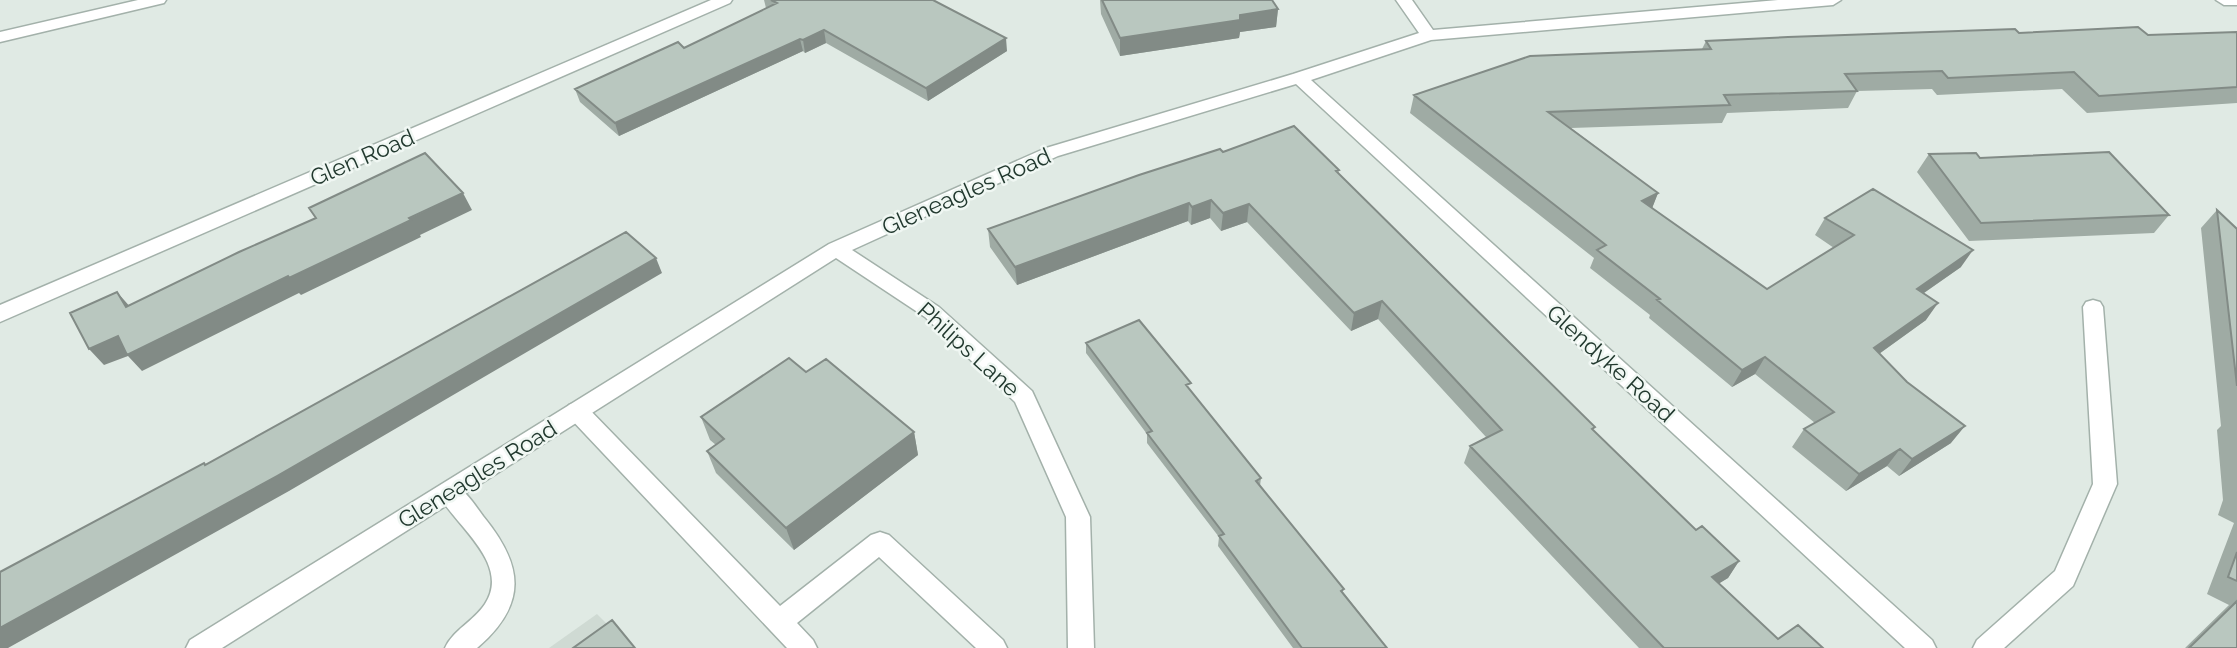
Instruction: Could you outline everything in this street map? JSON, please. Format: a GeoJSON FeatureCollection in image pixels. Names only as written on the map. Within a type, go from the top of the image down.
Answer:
{"type":"FeatureCollection","features":[{"type":"Feature","properties":{"kind":"street"},"geometry":{"type":"LineString","coordinates":[[0,37],[158,0]]}},
{"type":"Feature","properties":{"kind":"street","name":"Glen Road"},"geometry":{"type":"LineString","coordinates":[[0,314],[724,0]]}},
{"type":"Feature","properties":{"kind":"street"},"geometry":{"type":"LineString","coordinates":[[1404,0],[1429,34]]}},
{"type":"Feature","properties":{"kind":"street","name":"Gleneagles Road"},"geometry":{"type":"LineString","coordinates":[[199,648],[836,249],[1052,152],[1299,78],[1429,34],[1833,0]]}},
{"type":"Feature","properties":{"kind":"street"},"geometry":{"type":"LineString","coordinates":[[2224,0],[2237,0]]}},
{"type":"Feature","properties":{"kind":"street","name":"Glendyke Road"},"geometry":{"type":"LineString","coordinates":[[1299,78],[1923,648]]}},
{"type":"Feature","properties":{"kind":"street","name":"Philips Lane"},"geometry":{"type":"LineString","coordinates":[[836,249],[932,312],[1024,397],[1078,517],[1081,648]]}},
{"type":"Feature","properties":{"kind":"street"},"geometry":{"type":"LineString","coordinates":[[1986,648],[2064,578],[2105,484],[2093,307]]}},
{"type":"Feature","properties":{"kind":"street"},"geometry":{"type":"LineString","coordinates":[[577,411],[804,648]]}},
{"type":"Feature","properties":{"kind":"street"},"geometry":{"type":"LineString","coordinates":[[449,492],[485,535],[500,559],[506,580],[500,602],[489,619],[458,648]]}},
{"type":"Feature","properties":{"kind":"street"},"geometry":{"type":"LineString","coordinates":[[779,622],[880,542],[994,648]]}},
{"type":"Feature","properties":{"kind":"shaded area"},"geometry":{"type":"Polygon","coordinates":[[[597,614],[631,648],[549,648],[597,614]]]}},
{"type":"Feature","properties":{"kind":"building"},"geometry":{"type":"Polygon","coordinates":[[[771,0],[933,0],[1006,38],[926,88],[824,30],[615,123],[575,89],[678,42],[684,48],[777,3],[771,0]]]}},
{"type":"Feature","properties":{"kind":"building"},"geometry":{"type":"Polygon","coordinates":[[[1102,0],[1272,0],[1278,9],[1240,15],[1240,20],[1120,38],[1102,0]]]}},
{"type":"Feature","properties":{"kind":"building"},"geometry":{"type":"Polygon","coordinates":[[[2138,27],[2148,35],[2237,32],[2237,87],[2099,96],[2074,72],[1948,78],[1942,71],[1845,74],[1857,91],[1724,95],[1730,105],[1548,112],[1658,193],[1642,201],[1767,289],[1854,235],[1825,218],[1873,189],[1973,250],[1917,289],[1938,303],[1874,348],[1907,382],[1965,426],[1912,459],[1900,449],[1859,474],[1804,429],[1834,412],[1765,357],[1742,370],[1657,300],[1660,299],[1597,250],[1606,245],[1414,95],[1530,56],[1711,49],[1706,41],[1788,37],[2015,29],[2019,33],[2138,27]]]}},
{"type":"Feature","properties":{"kind":"building"},"geometry":{"type":"Polygon","coordinates":[[[1294,126],[1339,170],[1336,171],[1595,427],[1592,429],[1696,530],[1702,526],[1739,561],[1712,577],[1778,639],[1798,625],[1823,648],[1664,648],[1470,446],[1502,430],[1382,301],[1354,313],[1249,204],[1223,213],[1211,200],[1192,207],[1189,203],[1015,267],[988,229],[1139,175],[1220,149],[1223,152],[1294,126]]]}},
{"type":"Feature","properties":{"kind":"building"},"geometry":{"type":"Polygon","coordinates":[[[2109,152],[2169,215],[1981,223],[1929,154],[1976,153],[1980,158],[2109,152]]]}},
{"type":"Feature","properties":{"kind":"building"},"geometry":{"type":"Polygon","coordinates":[[[425,153],[463,193],[127,355],[118,336],[89,349],[70,313],[117,292],[126,307],[316,218],[309,208],[425,153]]]}},
{"type":"Feature","properties":{"kind":"building"},"geometry":{"type":"Polygon","coordinates":[[[2217,210],[2237,229],[2237,386],[2217,210]]]}},
{"type":"Feature","properties":{"kind":"building"},"geometry":{"type":"Polygon","coordinates":[[[626,232],[656,258],[277,476],[0,628],[0,572],[204,463],[205,465],[626,232]]]}},
{"type":"Feature","properties":{"kind":"building"},"geometry":{"type":"Polygon","coordinates":[[[1139,320],[1191,383],[1186,385],[1261,478],[1256,481],[1344,589],[1341,591],[1387,648],[1302,648],[1219,536],[1224,534],[1147,433],[1152,431],[1086,343],[1139,320]]]}},
{"type":"Feature","properties":{"kind":"building"},"geometry":{"type":"Polygon","coordinates":[[[789,358],[806,372],[826,359],[914,432],[786,528],[707,451],[724,439],[701,417],[789,358]]]}},
{"type":"Feature","properties":{"kind":"building"},"geometry":{"type":"Polygon","coordinates":[[[2237,552],[2237,581],[2228,577],[2237,552]]]}},
{"type":"Feature","properties":{"kind":"building"},"geometry":{"type":"Polygon","coordinates":[[[2237,601],[2237,648],[2189,648],[2237,601]]]}},
{"type":"Feature","properties":{"kind":"building"},"geometry":{"type":"Polygon","coordinates":[[[612,620],[635,648],[573,648],[612,620]]]}}]}
